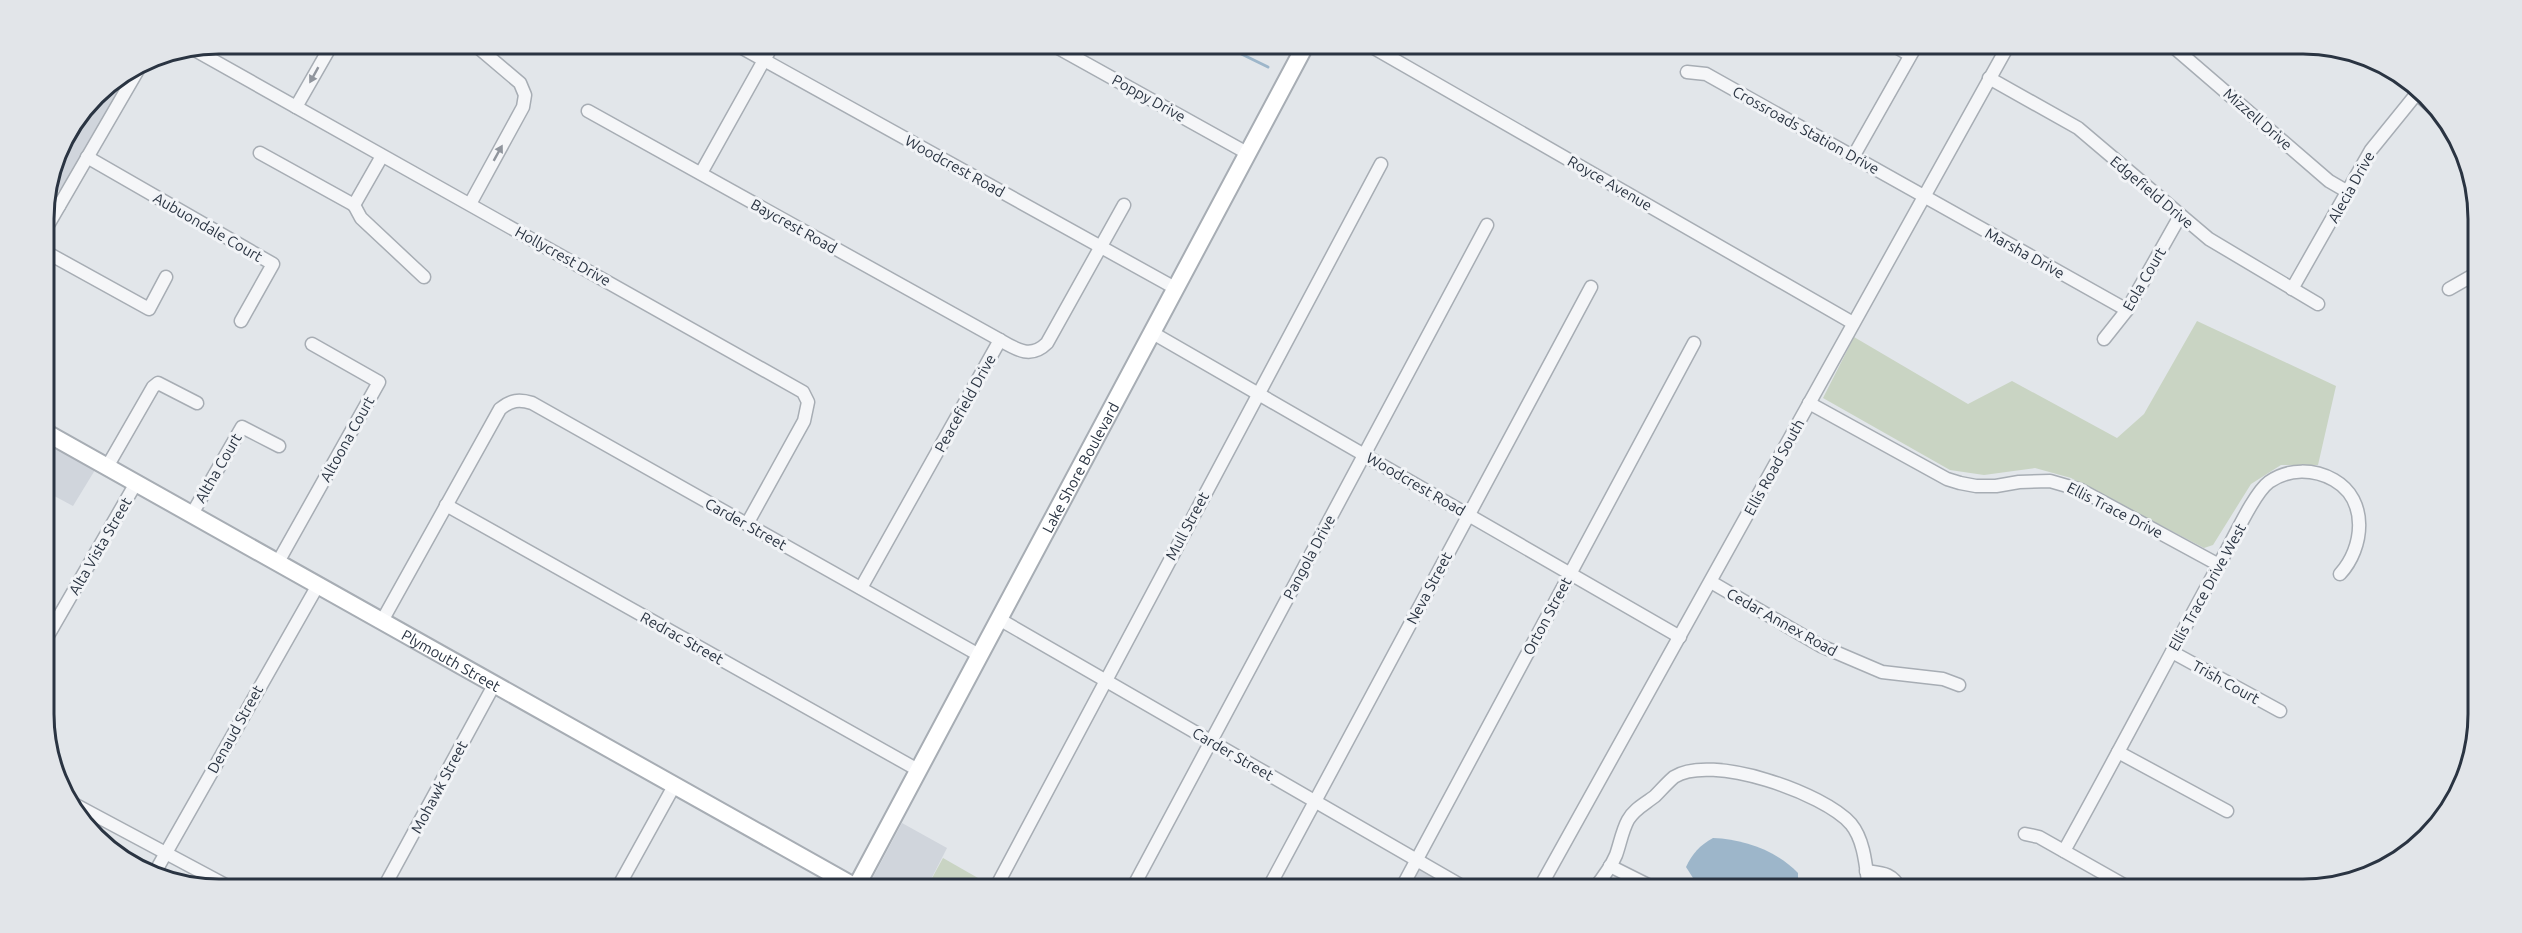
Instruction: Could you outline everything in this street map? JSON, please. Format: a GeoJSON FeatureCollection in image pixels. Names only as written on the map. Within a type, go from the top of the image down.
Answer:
{"type":"FeatureCollection","features":[{"type":"Feature","properties":{"kind":"street"},"geometry":{"type":"LineString","coordinates":[[296,107],[326,54]]}},
{"type":"Feature","properties":{"kind":"street"},"geometry":{"type":"LineString","coordinates":[[470,204],[524,107],[525,95],[520,83],[486,54]]}},
{"type":"Feature","properties":{"kind":"street","name":"Woodcrest Road"},"geometry":{"type":"LineString","coordinates":[[753,54],[1175,288]]}},
{"type":"Feature","properties":{"kind":"street"},"geometry":{"type":"LineString","coordinates":[[701,173],[767,54]]}},
{"type":"Feature","properties":{"kind":"street","name":"Poppy Drive"},"geometry":{"type":"LineString","coordinates":[[1069,54],[1247,153]]}},
{"type":"Feature","properties":{"kind":"street","name":"Lake Shore Boulevard"},"geometry":{"type":"LineString","coordinates":[[861,879],[1301,54]]}},
{"type":"Feature","properties":{"kind":"street","name":"Royce Avenue"},"geometry":{"type":"LineString","coordinates":[[1384,54],[1853,323]]}},
{"type":"Feature","properties":{"kind":"street"},"geometry":{"type":"LineString","coordinates":[[1853,157],[1910,54]]}},
{"type":"Feature","properties":{"kind":"street","name":"Ellis Road South"},"geometry":{"type":"LineString","coordinates":[[1545,879],[2003,54]]}},
{"type":"Feature","properties":{"kind":"street","name":"Mizzell Drive"},"geometry":{"type":"LineString","coordinates":[[2182,54],[2329,181],[2348,192]]}},
{"type":"Feature","properties":{"kind":"street","name":"Hollycrest Drive"},"geometry":{"type":"LineString","coordinates":[[203,55],[803,392],[808,402],[804,421],[747,524]]}},
{"type":"Feature","properties":{"kind":"street","name":"Crossroads Station Drive"},"geometry":{"type":"LineString","coordinates":[[1687,72],[1706,74],[1923,196]]}},
{"type":"Feature","properties":{"kind":"street"},"geometry":{"type":"LineString","coordinates":[[54,215],[133,78]]}},
{"type":"Feature","properties":{"kind":"street","name":"Edgefield Drive"},"geometry":{"type":"LineString","coordinates":[[1989,78],[2078,128],[2208,239],[2318,304]]}},
{"type":"Feature","properties":{"kind":"street","name":"Alecia Drive"},"geometry":{"type":"LineString","coordinates":[[2292,289],[2383,133],[2414,97]]}},
{"type":"Feature","properties":{"kind":"street","name":"Baycrest Road"},"geometry":{"type":"LineString","coordinates":[[588,111],[1000,340]]}},
{"type":"Feature","properties":{"kind":"street"},"geometry":{"type":"LineString","coordinates":[[260,153],[354,205],[361,218],[424,277]]}},
{"type":"Feature","properties":{"kind":"street"},"geometry":{"type":"LineString","coordinates":[[354,205],[382,156]]}},
{"type":"Feature","properties":{"kind":"street","name":"Aubuondale Court"},"geometry":{"type":"LineString","coordinates":[[87,157],[273,264],[241,321]]}},
{"type":"Feature","properties":{"kind":"street","name":"Mull Street"},"geometry":{"type":"LineString","coordinates":[[1000,879],[1381,164]]}},
{"type":"Feature","properties":{"kind":"street","name":"Marsha Drive"},"geometry":{"type":"LineString","coordinates":[[1923,196],[2127,310]]}},
{"type":"Feature","properties":{"kind":"street"},"geometry":{"type":"LineString","coordinates":[[54,204],[59,206]]}},
{"type":"Feature","properties":{"kind":"street","name":"Peacefield Drive"},"geometry":{"type":"LineString","coordinates":[[861,588],[1000,340],[1026,353],[1042,349],[1124,205]]}},
{"type":"Feature","properties":{"kind":"street","name":"Eola Court"},"geometry":{"type":"LineString","coordinates":[[2104,339],[2127,310],[2180,216]]}},
{"type":"Feature","properties":{"kind":"street","name":"Pangola Drive"},"geometry":{"type":"LineString","coordinates":[[1137,879],[1487,225]]}},
{"type":"Feature","properties":{"kind":"street"},"geometry":{"type":"LineString","coordinates":[[54,257],[149,309],[166,277]]}},
{"type":"Feature","properties":{"kind":"street"},"geometry":{"type":"LineString","coordinates":[[2449,289],[2468,278]]}},
{"type":"Feature","properties":{"kind":"street","name":"Neva Street"},"geometry":{"type":"LineString","coordinates":[[1273,879],[1591,287]]}},
{"type":"Feature","properties":{"kind":"street","name":"Woodcrest Road"},"geometry":{"type":"LineString","coordinates":[[1151,332],[1680,637]]}},
{"type":"Feature","properties":{"kind":"street","name":"Orton Street"},"geometry":{"type":"LineString","coordinates":[[1406,879],[1694,343]]}},
{"type":"Feature","properties":{"kind":"street","name":"Altoona Court"},"geometry":{"type":"LineString","coordinates":[[278,562],[379,382],[312,344]]}},
{"type":"Feature","properties":{"kind":"street"},"geometry":{"type":"LineString","coordinates":[[107,466],[153,387],[158,383],[197,404]]}},
{"type":"Feature","properties":{"kind":"street","name":"Carder Street"},"geometry":{"type":"LineString","coordinates":[[446,506],[500,409],[511,402],[522,400],[979,655]]}},
{"type":"Feature","properties":{"kind":"street","name":"Ellis Trace Drive"},"geometry":{"type":"LineString","coordinates":[[1809,403],[1947,479],[1976,486],[1996,486],[2037,480],[2064,484],[2080,490],[2219,565]]}},
{"type":"Feature","properties":{"kind":"street","name":"Altha Court"},"geometry":{"type":"LineString","coordinates":[[192,514],[242,427],[279,446]]}},
{"type":"Feature","properties":{"kind":"street","name":"Plymouth Street"},"geometry":{"type":"LineString","coordinates":[[54,437],[838,879]]}},
{"type":"Feature","properties":{"kind":"street","name":"Ellis Trace Drive West"},"geometry":{"type":"LineString","coordinates":[[2064,851],[2219,565],[2256,499],[2267,484],[2290,473],[2312,472],[2326,476],[2349,493],[2359,514],[2359,538],[2355,552],[2340,574]]}},
{"type":"Feature","properties":{"kind":"street","name":"Alta Vista Street"},"geometry":{"type":"LineString","coordinates":[[54,625],[136,483]]}},
{"type":"Feature","properties":{"kind":"street"},"geometry":{"type":"LineString","coordinates":[[382,621],[446,506]]}},
{"type":"Feature","properties":{"kind":"street","name":"Redrac Street"},"geometry":{"type":"LineString","coordinates":[[446,506],[918,770]]}},
{"type":"Feature","properties":{"kind":"street","name":"Cedar Annex Road"},"geometry":{"type":"LineString","coordinates":[[1711,582],[1831,651],[1882,672],[1943,679],[1959,685]]}},
{"type":"Feature","properties":{"kind":"street","name":"Denaud Street"},"geometry":{"type":"LineString","coordinates":[[158,867],[318,585]]}},
{"type":"Feature","properties":{"kind":"street","name":"Carder Street"},"geometry":{"type":"LineString","coordinates":[[999,619],[1449,879]]}},
{"type":"Feature","properties":{"kind":"street","name":"Trish Court"},"geometry":{"type":"LineString","coordinates":[[2172,652],[2280,711]]}},
{"type":"Feature","properties":{"kind":"street","name":"Mohawk Street"},"geometry":{"type":"LineString","coordinates":[[389,879],[494,685]]}},
{"type":"Feature","properties":{"kind":"street"},"geometry":{"type":"LineString","coordinates":[[2118,752],[2227,811]]}},
{"type":"Feature","properties":{"kind":"street"},"geometry":{"type":"LineString","coordinates":[[1601,879],[1610,866],[1628,820],[1637,809],[1677,776],[1689,770],[1705,769],[1773,783],[1809,796],[1829,807],[1853,826],[1860,840],[1867,879]]}},
{"type":"Feature","properties":{"kind":"street"},"geometry":{"type":"LineString","coordinates":[[623,879],[674,786]]}},
{"type":"Feature","properties":{"kind":"street"},"geometry":{"type":"LineString","coordinates":[[85,810],[212,879]]}},
{"type":"Feature","properties":{"kind":"street"},"geometry":{"type":"LineString","coordinates":[[2025,834],[2039,837],[2113,879]]}},
{"type":"Feature","properties":{"kind":"street"},"geometry":{"type":"LineString","coordinates":[[1610,866],[1636,879]]}},
{"type":"Feature","properties":{"kind":"street"},"geometry":{"type":"LineString","coordinates":[[1866,872],[1884,873],[1893,879]]}},
{"type":"Feature","properties":{"kind":"shaded area"},"geometry":{"type":"Polygon","coordinates":[[[121,86],[60,191],[56,191],[60,176],[76,136],[95,110],[121,86]]]}},
{"type":"Feature","properties":{"kind":"shaded area"},"geometry":{"type":"Polygon","coordinates":[[[54,447],[95,470],[73,506],[54,496],[54,447]]]}},
{"type":"Feature","properties":{"kind":"shaded area"},"geometry":{"type":"Polygon","coordinates":[[[902,823],[947,848],[931,879],[872,879],[902,823]]]}},
{"type":"Feature","properties":{"kind":"shaded area"},"geometry":{"type":"Polygon","coordinates":[[[1419,869],[1425,870],[1442,879],[1411,879],[1419,869]]]}},
{"type":"Feature","properties":{"kind":"green space"},"geometry":{"type":"Polygon","coordinates":[[[2197,321],[2336,386],[2318,465],[2281,465],[2251,484],[2213,545],[2204,548],[2071,478],[2035,468],[1984,475],[1950,470],[1823,398],[1854,337],[1968,404],[2012,381],[2117,438],[2144,414],[2197,321]]]}},
{"type":"Feature","properties":{"kind":"green space"},"geometry":{"type":"Polygon","coordinates":[[[943,858],[980,879],[931,879],[943,858]]]}},
{"type":"Feature","properties":{"kind":"water"},"geometry":{"type":"Polygon","coordinates":[[[1713,838],[1736,841],[1759,848],[1790,865],[1798,873],[1798,879],[1695,879],[1686,867],[1697,850],[1713,838]]]}},
{"type":"Feature","properties":{"kind":"waterway"},"geometry":{"type":"LineString","coordinates":[[1241,54],[1268,67]]}}]}
